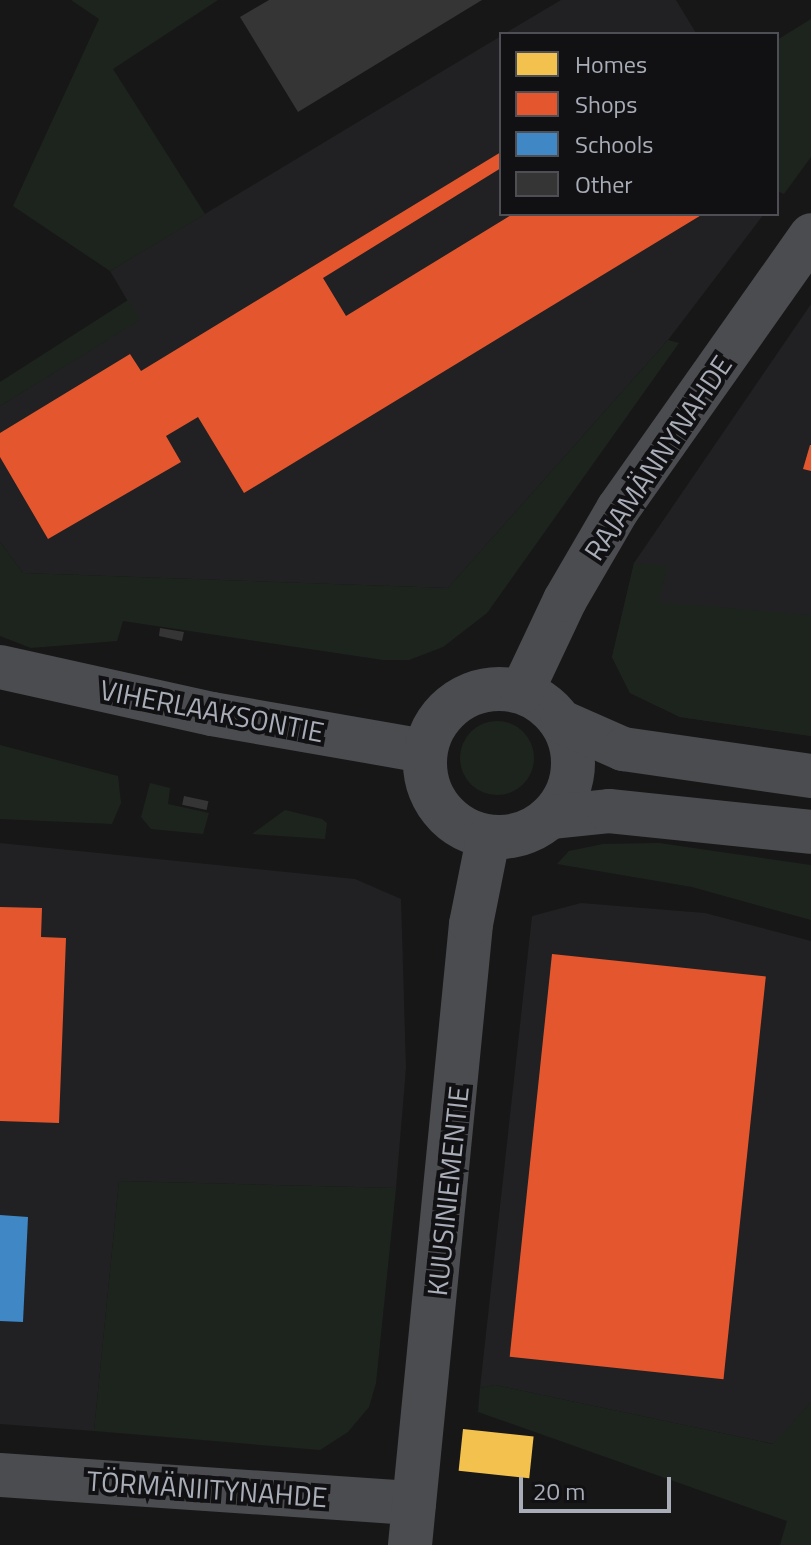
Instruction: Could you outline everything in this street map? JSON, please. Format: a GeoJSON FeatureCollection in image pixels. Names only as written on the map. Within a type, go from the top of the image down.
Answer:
{"type":"FeatureCollection","features":[{"type":"Feature","properties":{"kind":"street","name":"RAJAMÄNNYNAHDE"},"geometry":{"type":"LineString","coordinates":[[522,691],[565,600],[618,509],[811,235]]}},
{"type":"Feature","properties":{"kind":"street","name":"VIHERLAAKSONTIE"},"geometry":{"type":"LineString","coordinates":[[0,667],[212,714],[424,751]]}},
{"type":"Feature","properties":{"kind":"street"},"geometry":{"type":"LineString","coordinates":[[562,722],[574,767],[565,800],[551,817],[526,834],[488,839],[462,829],[439,809],[427,785],[424,751],[435,723],[463,697],[488,688],[522,691],[544,703],[562,722],[623,749],[811,776]]}},
{"type":"Feature","properties":{"kind":"street"},"geometry":{"type":"LineString","coordinates":[[551,817],[609,811],[811,832]]}},
{"type":"Feature","properties":{"kind":"street","name":"KUUSINIEMENTIE"},"geometry":{"type":"LineString","coordinates":[[412,1524],[471,924],[488,839]]}},
{"type":"Feature","properties":{"kind":"street","name":"TÖRMÄNIITYNAHDE"},"geometry":{"type":"LineString","coordinates":[[0,1475],[412,1524]]}},
{"type":"Feature","properties":{"kind":"shaded area"},"geometry":{"type":"Polygon","coordinates":[[[71,0],[218,0],[113,69],[205,214],[110,271],[13,206],[99,19],[71,0]]]}},
{"type":"Feature","properties":{"kind":"shaded area"},"geometry":{"type":"Polygon","coordinates":[[[561,0],[676,0],[695,32],[507,32],[561,0]]]}},
{"type":"Feature","properties":{"kind":"shaded area"},"geometry":{"type":"Polygon","coordinates":[[[811,19],[811,157],[784,194],[779,192],[779,39],[811,19]]]}},
{"type":"Feature","properties":{"kind":"shaded area"},"geometry":{"type":"Polygon","coordinates":[[[499,37],[499,216],[762,216],[668,340],[448,588],[23,573],[0,542],[0,406],[139,320],[110,271],[499,37]]]}},
{"type":"Feature","properties":{"kind":"shaded area"},"geometry":{"type":"Polygon","coordinates":[[[128,300],[140,320],[0,406],[0,382],[128,300]]]}},
{"type":"Feature","properties":{"kind":"shaded area"},"geometry":{"type":"Polygon","coordinates":[[[811,304],[811,736],[680,717],[630,693],[612,657],[634,563],[811,304]]]}},
{"type":"Feature","properties":{"kind":"shaded area"},"geometry":{"type":"Polygon","coordinates":[[[668,340],[679,343],[487,613],[443,647],[409,660],[383,660],[123,621],[117,641],[31,648],[0,636],[0,542],[23,573],[448,588],[668,340]]]}},
{"type":"Feature","properties":{"kind":"shaded area"},"geometry":{"type":"Polygon","coordinates":[[[634,563],[668,566],[658,602],[811,615],[811,736],[680,717],[630,693],[612,657],[634,563]]]}},
{"type":"Feature","properties":{"kind":"shaded area"},"geometry":{"type":"Polygon","coordinates":[[[490,721],[504,721],[518,727],[528,737],[534,758],[532,772],[518,789],[504,795],[490,795],[476,789],[466,779],[460,765],[460,751],[466,737],[476,727],[490,721]]]}},
{"type":"Feature","properties":{"kind":"shaded area"},"geometry":{"type":"Polygon","coordinates":[[[0,745],[118,776],[121,803],[112,824],[0,819],[0,745]]]}},
{"type":"Feature","properties":{"kind":"shaded area"},"geometry":{"type":"Polygon","coordinates":[[[150,783],[170,788],[168,804],[209,813],[203,834],[151,829],[141,817],[150,783]]]}},
{"type":"Feature","properties":{"kind":"shaded area"},"geometry":{"type":"Polygon","coordinates":[[[285,810],[322,819],[327,823],[325,839],[252,834],[285,810]]]}},
{"type":"Feature","properties":{"kind":"shaded area"},"geometry":{"type":"Polygon","coordinates":[[[0,843],[355,879],[401,899],[406,1068],[396,1188],[119,1181],[94,1431],[0,1424],[0,843]]]}},
{"type":"Feature","properties":{"kind":"shaded area"},"geometry":{"type":"Polygon","coordinates":[[[659,843],[811,865],[811,920],[692,887],[557,864],[569,851],[603,844],[659,843]]]}},
{"type":"Feature","properties":{"kind":"shaded area"},"geometry":{"type":"Polygon","coordinates":[[[581,903],[705,913],[811,941],[811,1402],[774,1444],[495,1385],[480,1388],[532,916],[581,903]]]}},
{"type":"Feature","properties":{"kind":"shaded area"},"geometry":{"type":"Polygon","coordinates":[[[119,1181],[396,1188],[376,1383],[369,1407],[348,1432],[320,1450],[94,1431],[119,1181]]]}},
{"type":"Feature","properties":{"kind":"shaded area"},"geometry":{"type":"Polygon","coordinates":[[[495,1385],[773,1444],[811,1402],[811,1545],[780,1545],[787,1521],[478,1412],[480,1388],[495,1385]]]}},
{"type":"Feature","properties":{"kind":"building: Homes"},"geometry":{"type":"Polygon","coordinates":[[[463,1429],[534,1436],[529,1478],[459,1471],[463,1429]]]}},
{"type":"Feature","properties":{"kind":"building: Shops"},"geometry":{"type":"Polygon","coordinates":[[[499,153],[499,169],[323,278],[346,316],[510,216],[700,216],[244,493],[198,417],[166,436],[181,462],[48,539],[0,457],[0,433],[130,354],[141,371],[499,153]]]}},
{"type":"Feature","properties":{"kind":"building: Shops"},"geometry":{"type":"Polygon","coordinates":[[[811,445],[811,471],[803,469],[811,445]]]}},
{"type":"Feature","properties":{"kind":"building: Shops"},"geometry":{"type":"Polygon","coordinates":[[[0,907],[42,908],[41,937],[66,938],[59,1123],[0,1121],[0,907]]]}},
{"type":"Feature","properties":{"kind":"building: Shops"},"geometry":{"type":"Polygon","coordinates":[[[552,954],[766,976],[723,1379],[510,1357],[552,954]]]}},
{"type":"Feature","properties":{"kind":"building: Schools"},"geometry":{"type":"Polygon","coordinates":[[[0,1215],[28,1217],[23,1322],[0,1321],[0,1215]]]}},
{"type":"Feature","properties":{"kind":"building: Other"},"geometry":{"type":"Polygon","coordinates":[[[269,0],[482,0],[298,112],[240,17],[269,0]]]}},
{"type":"Feature","properties":{"kind":"building: Other"},"geometry":{"type":"Polygon","coordinates":[[[160,628],[184,632],[182,641],[159,636],[160,628]]]}},
{"type":"Feature","properties":{"kind":"building: Other"},"geometry":{"type":"Polygon","coordinates":[[[184,796],[208,801],[207,810],[182,805],[184,796]]]}}]}
